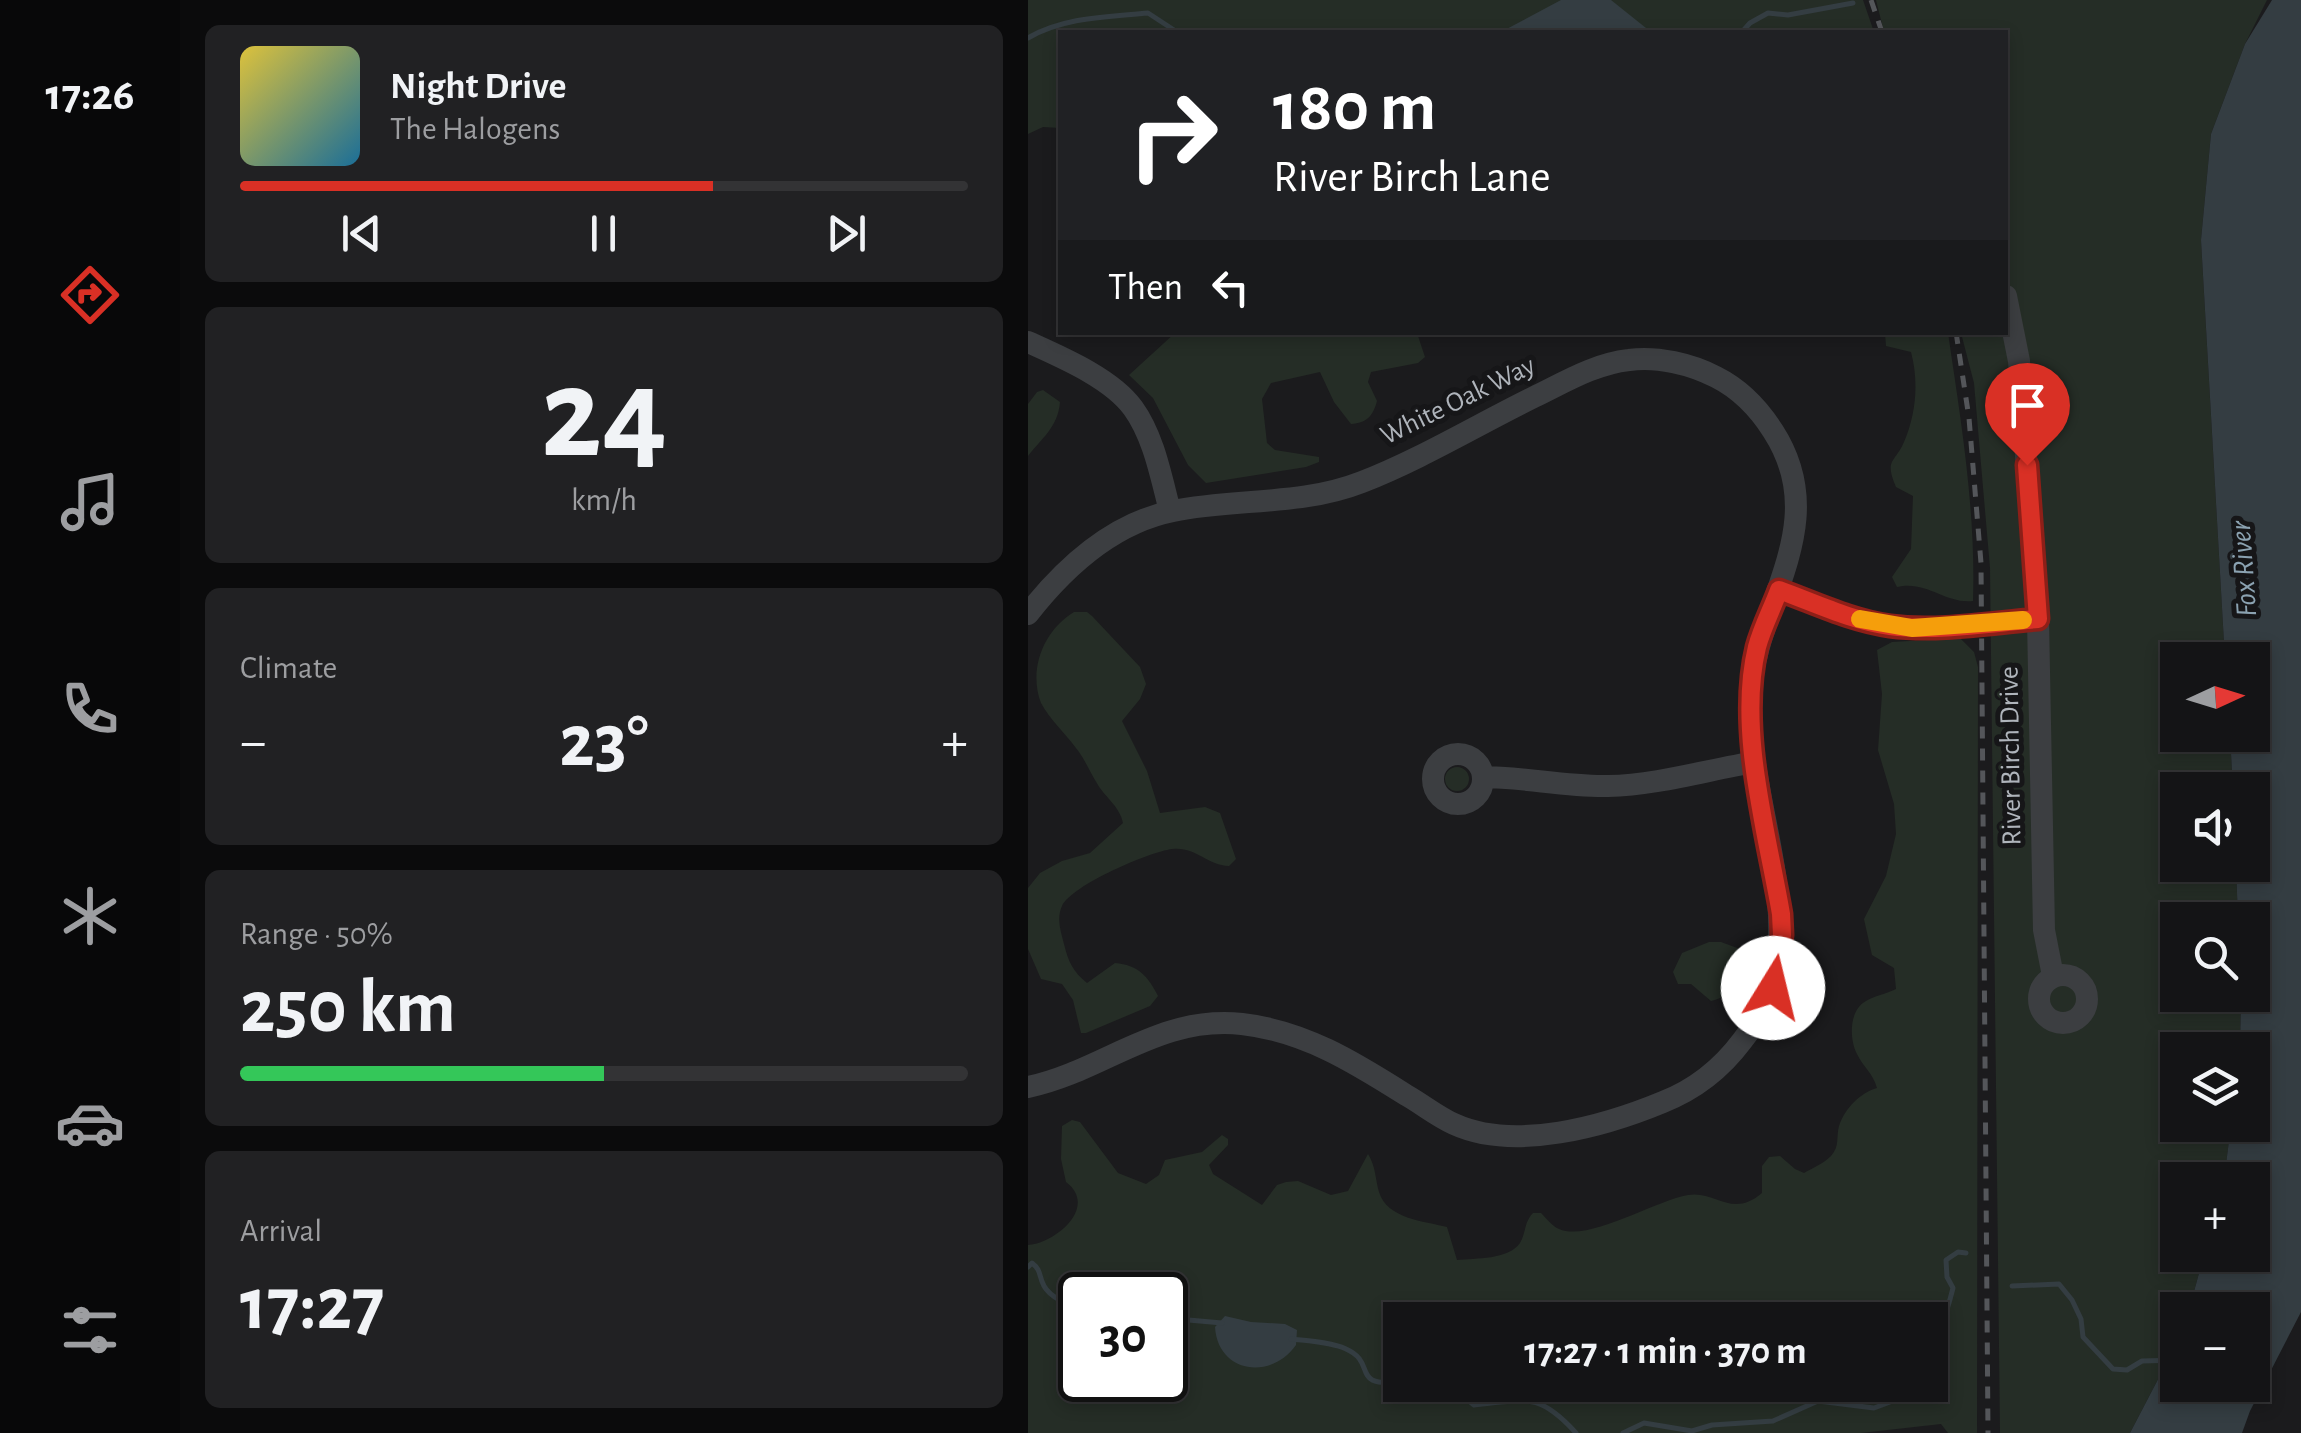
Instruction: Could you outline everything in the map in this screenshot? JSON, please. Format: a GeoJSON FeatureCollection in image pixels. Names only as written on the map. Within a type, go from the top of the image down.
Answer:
{"type":"FeatureCollection","features":[{"type":"Feature","properties":{"kind":"street","name":"River Birch Drive"},"geometry":{"type":"LineString","coordinates":[[2008,306],[2019,361],[2038,619],[2044,930],[2053,976]]}},
{"type":"Feature","properties":{"kind":"street"},"geometry":{"type":"LineString","coordinates":[[1028,342],[1062,345],[1133,407],[1156,456],[1170,511]]}},
{"type":"Feature","properties":{"kind":"street","name":"White Oak Way"},"geometry":{"type":"LineString","coordinates":[[1028,614],[1062,574],[1096,546],[1128,528],[1170,511],[1314,497],[1346,487],[1584,372],[1632,359],[1660,360],[1717,377],[1749,400],[1783,446],[1796,492],[1796,533],[1757,647],[1750,702],[1755,762],[1782,935],[1773,988],[1753,1028],[1722,1067],[1670,1100],[1553,1134],[1490,1135],[1456,1125],[1353,1061],[1305,1038],[1244,1024],[1184,1026],[1028,1088]]}},
{"type":"Feature","properties":{"kind":"street"},"geometry":{"type":"LineString","coordinates":[[1779,590],[1888,626],[1912,628],[2038,619]]}},
{"type":"Feature","properties":{"kind":"street"},"geometry":{"type":"LineString","coordinates":[[1483,777],[1613,786],[1755,762]]}},
{"type":"Feature","properties":{"kind":"shaded area"},"geometry":{"type":"Polygon","coordinates":[[[1028,0],[1863,0],[1873,30],[1058,30],[1058,128],[1043,127],[1028,134],[1028,0]]]}},
{"type":"Feature","properties":{"kind":"shaded area"},"geometry":{"type":"Polygon","coordinates":[[[1876,0],[2267,0],[2245,44],[2211,134],[2201,240],[2224,642],[2160,642],[2160,752],[2231,752],[2232,772],[2160,772],[2160,882],[2237,882],[2237,902],[2160,902],[2160,1012],[2241,1012],[2240,1032],[2160,1032],[2160,1142],[2229,1142],[2226,1162],[2160,1162],[2160,1272],[2199,1272],[2194,1292],[2160,1292],[2160,1376],[2130,1433],[2000,1433],[1990,568],[1974,383],[1962,335],[2008,335],[2008,30],[1884,30],[1876,0]]]}},
{"type":"Feature","properties":{"kind":"shaded area"},"geometry":{"type":"Polygon","coordinates":[[[1173,335],[1418,335],[1425,357],[1418,363],[1371,372],[1368,382],[1377,401],[1368,418],[1357,423],[1351,424],[1334,402],[1320,372],[1271,383],[1262,399],[1267,443],[1275,450],[1319,457],[1319,462],[1206,483],[1188,465],[1153,398],[1129,375],[1173,335]]]}},
{"type":"Feature","properties":{"kind":"shaded area"},"geometry":{"type":"Polygon","coordinates":[[[1885,335],[1948,335],[1970,500],[1973,601],[1918,587],[1897,587],[1892,577],[1911,549],[1913,496],[1896,487],[1891,466],[1908,431],[1915,386],[1911,352],[1886,346],[1885,335]]]}},
{"type":"Feature","properties":{"kind":"shaded area"},"geometry":{"type":"Polygon","coordinates":[[[1043,390],[1060,402],[1059,411],[1028,456],[1028,404],[1043,390]]]}},
{"type":"Feature","properties":{"kind":"shaded area"},"geometry":{"type":"Polygon","coordinates":[[[1074,612],[1092,616],[1140,667],[1146,684],[1140,699],[1122,721],[1147,771],[1160,813],[1205,807],[1220,813],[1236,859],[1229,866],[1188,850],[1161,851],[1112,871],[1080,889],[1062,906],[1060,925],[1067,956],[1078,975],[1087,983],[1115,963],[1123,964],[1141,973],[1158,996],[1150,1006],[1086,1033],[1081,1033],[1073,1000],[1062,984],[1041,979],[1028,949],[1028,888],[1040,873],[1090,853],[1123,823],[1079,752],[1041,703],[1037,690],[1041,652],[1054,629],[1074,612]]]}},
{"type":"Feature","properties":{"kind":"shaded area"},"geometry":{"type":"Polygon","coordinates":[[[1960,638],[1974,652],[1978,667],[1977,1433],[1948,1433],[1941,1424],[1861,1433],[1028,1433],[1028,1245],[1061,1231],[1076,1212],[1078,1202],[1066,1182],[1061,1159],[1062,1126],[1072,1120],[1080,1122],[1118,1173],[1146,1184],[1159,1175],[1165,1160],[1202,1152],[1222,1135],[1228,1139],[1228,1145],[1209,1165],[1213,1174],[1262,1205],[1277,1185],[1286,1182],[1298,1181],[1331,1195],[1348,1191],[1368,1154],[1383,1201],[1407,1217],[1447,1227],[1457,1260],[1491,1257],[1515,1249],[1533,1213],[1541,1213],[1556,1228],[1572,1232],[1604,1226],[1688,1195],[1742,1204],[1762,1193],[1762,1166],[1769,1157],[1780,1156],[1804,1173],[1831,1156],[1849,1107],[1877,1088],[1854,1048],[1856,1011],[1866,1001],[1896,989],[1894,968],[1872,955],[1864,919],[1886,876],[1896,834],[1894,804],[1878,750],[1882,694],[1877,650],[1892,642],[1960,638]]]}},
{"type":"Feature","properties":{"kind":"shaded area"},"geometry":{"type":"Polygon","coordinates":[[[1457,767],[1466,770],[1466,788],[1457,791],[1448,788],[1445,779],[1448,770],[1457,767]]]}},
{"type":"Feature","properties":{"kind":"shaded area"},"geometry":{"type":"Polygon","coordinates":[[[1709,942],[1740,949],[1742,958],[1733,989],[1711,1001],[1691,984],[1678,984],[1673,972],[1682,953],[1709,942]]]}},
{"type":"Feature","properties":{"kind":"water"},"geometry":{"type":"Polygon","coordinates":[[[1561,0],[1611,0],[1648,30],[1505,30],[1561,0]]]}},
{"type":"Feature","properties":{"kind":"water","name":"Fox River"},"geometry":{"type":"Polygon","coordinates":[[[2272,0],[2302,0],[2301,1312],[2270,1372],[2270,1292],[2194,1292],[2199,1272],[2270,1272],[2270,1162],[2226,1162],[2229,1142],[2270,1142],[2270,1032],[2240,1032],[2241,1012],[2270,1012],[2270,902],[2237,902],[2237,882],[2270,882],[2270,772],[2232,772],[2231,752],[2270,752],[2270,642],[2224,642],[2201,240],[2211,134],[2245,44],[2272,0]]]}},
{"type":"Feature","properties":{"kind":"water"},"geometry":{"type":"Polygon","coordinates":[[[1225,1316],[1285,1324],[1297,1330],[1296,1345],[1274,1364],[1248,1367],[1236,1363],[1218,1343],[1215,1327],[1225,1316]]]}},
{"type":"Feature","properties":{"kind":"water"},"geometry":{"type":"Polygon","coordinates":[[[2160,1376],[2160,1402],[2255,1402],[2242,1433],[2130,1433],[2160,1376]]]}},
{"type":"Feature","properties":{"kind":"waterway"},"geometry":{"type":"LineString","coordinates":[[1744,30],[1768,13],[1788,15],[1853,3]]}},
{"type":"Feature","properties":{"kind":"waterway"},"geometry":{"type":"LineString","coordinates":[[1028,38],[1071,22],[1148,13],[1174,30]]}},
{"type":"Feature","properties":{"kind":"waterway"},"geometry":{"type":"LineString","coordinates":[[1948,1307],[1953,1288],[1947,1277],[1946,1260],[1958,1252],[1966,1253]]}},
{"type":"Feature","properties":{"kind":"waterway"},"geometry":{"type":"LineString","coordinates":[[1028,1267],[1032,1263],[1035,1266],[1044,1286],[1058,1298]]}},
{"type":"Feature","properties":{"kind":"waterway"},"geometry":{"type":"LineString","coordinates":[[2012,1286],[2059,1284],[2081,1319],[2083,1337],[2113,1369],[2127,1370],[2142,1361],[2160,1360]]}},
{"type":"Feature","properties":{"kind":"waterway"},"geometry":{"type":"LineString","coordinates":[[1188,1320],[1222,1323]]}},
{"type":"Feature","properties":{"kind":"waterway"},"geometry":{"type":"LineString","coordinates":[[1291,1339],[1340,1347],[1361,1361],[1369,1377],[1383,1383]]}},
{"type":"Feature","properties":{"kind":"waterway"},"geometry":{"type":"LineString","coordinates":[[1470,1402],[1508,1402]]}},
{"type":"Feature","properties":{"kind":"waterway"},"geometry":{"type":"LineString","coordinates":[[1533,1402],[1551,1410],[1576,1433]]}},
{"type":"Feature","properties":{"kind":"waterway"},"geometry":{"type":"LineString","coordinates":[[1623,1433],[1644,1423],[1692,1431],[1712,1425],[1773,1421],[1816,1402]]}},
{"type":"Feature","properties":{"kind":"waterway"},"geometry":{"type":"LineString","coordinates":[[1826,1402],[1874,1408],[1890,1402]]}},
{"type":"Feature","properties":{"kind":"railway"},"geometry":{"type":"LineString","coordinates":[[1871,0],[1881,30]]}},
{"type":"Feature","properties":{"kind":"railway"},"geometry":{"type":"LineString","coordinates":[[1956,335],[1969,418],[1981,563],[1988,1433]]}},
{"type":"Feature","properties":{"kind":"slow traffic"},"geometry":{"type":"LineString","coordinates":[[1860,619],[1912,628],[2023,620]]}},
{"type":"Feature","properties":{"kind":"route"},"geometry":{"type":"LineString","coordinates":[[1773,988],[1782,935],[1781,914],[1755,762],[1750,702],[1757,647],[1779,590],[1888,626],[1912,628],[2038,619],[2027,465]]}}]}
